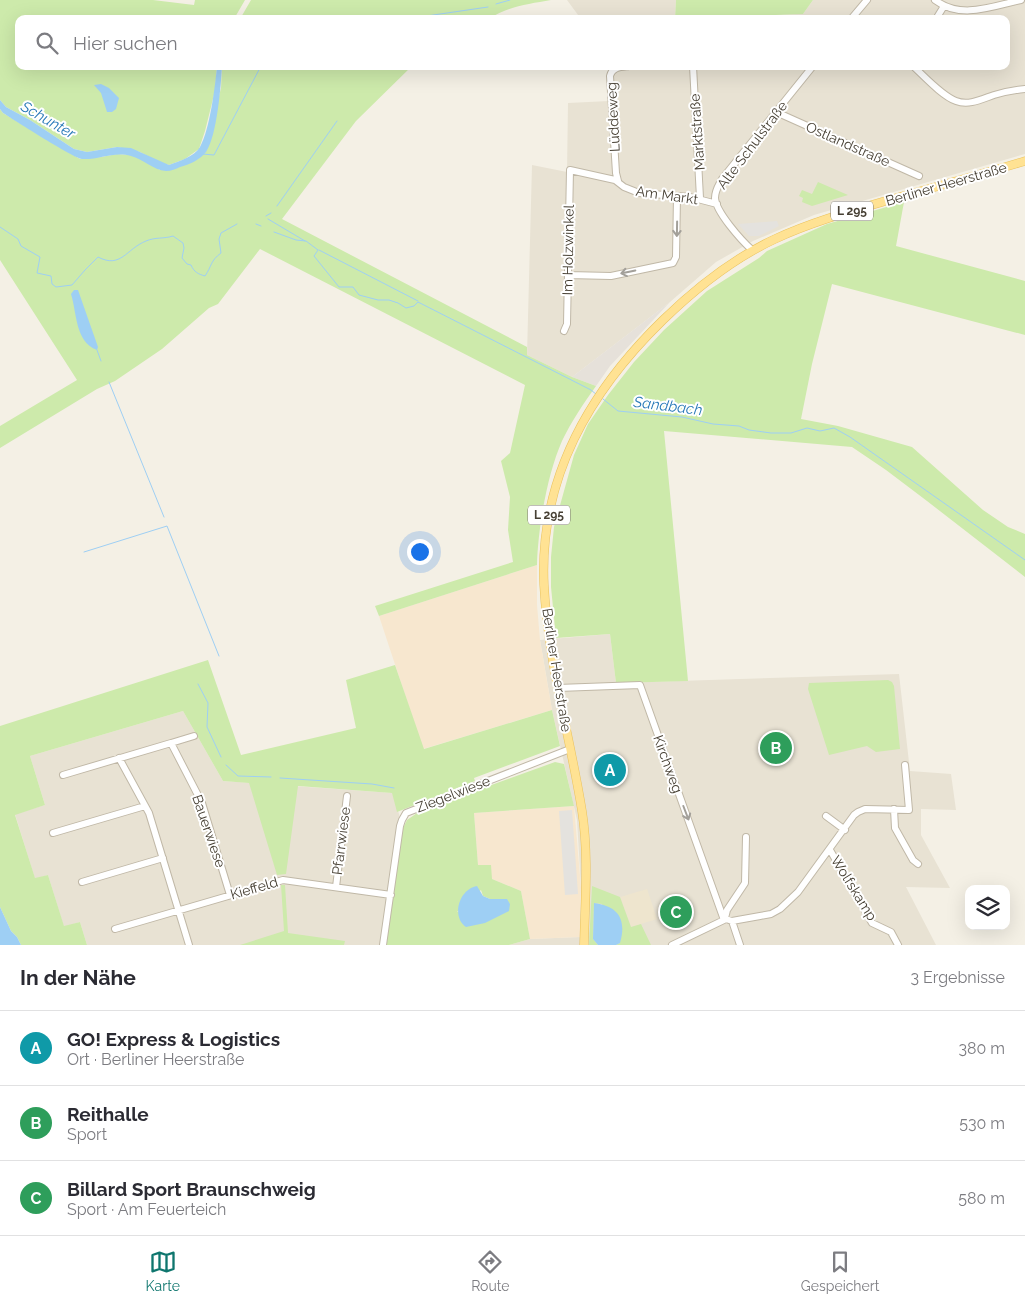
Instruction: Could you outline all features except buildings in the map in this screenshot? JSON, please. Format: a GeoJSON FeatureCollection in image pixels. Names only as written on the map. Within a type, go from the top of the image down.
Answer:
{"type":"FeatureCollection","features":[{"type":"Feature","properties":{"kind":"main road","name":"Berliner Heerstraße"},"geometry":{"type":"LineString","coordinates":[[584,945],[584,836],[582,813],[548,637],[544,582],[547,526],[551,504],[564,463],[577,431],[594,401],[646,336],[682,302],[726,266],[752,250],[806,226],[841,214],[1025,161]]}},
{"type":"Feature","properties":{"kind":"street"},"geometry":{"type":"LineString","coordinates":[[854,15],[867,0]]}},
{"type":"Feature","properties":{"kind":"street"},"geometry":{"type":"LineString","coordinates":[[936,0],[944,6],[955,10],[970,11],[1021,0]]}},
{"type":"Feature","properties":{"kind":"street"},"geometry":{"type":"LineString","coordinates":[[938,15],[944,6]]}},
{"type":"Feature","properties":{"kind":"street","name":"Lüddeweg"},"geometry":{"type":"LineString","coordinates":[[614,70],[610,76],[618,181]]}},
{"type":"Feature","properties":{"kind":"street","name":"Marktstraße"},"geometry":{"type":"LineString","coordinates":[[692,70],[700,198]]}},
{"type":"Feature","properties":{"kind":"street","name":"Alte Schulstraße"},"geometry":{"type":"LineString","coordinates":[[752,250],[717,204],[715,194],[719,184],[810,70]]}},
{"type":"Feature","properties":{"kind":"street"},"geometry":{"type":"LineString","coordinates":[[918,70],[947,96],[959,102],[980,100],[994,95],[1025,89]]}},
{"type":"Feature","properties":{"kind":"street","name":"Ostlandstraße"},"geometry":{"type":"LineString","coordinates":[[776,112],[919,176]]}},
{"type":"Feature","properties":{"kind":"street","name":"Am Markt"},"geometry":{"type":"LineString","coordinates":[[570,170],[618,181],[624,187],[639,193],[700,198],[712,204],[717,204]]}},
{"type":"Feature","properties":{"kind":"street","name":"Im Holzwinkel"},"geometry":{"type":"LineString","coordinates":[[564,331],[567,324],[570,170]]}},
{"type":"Feature","properties":{"kind":"street"},"geometry":{"type":"LineString","coordinates":[[568,275],[611,276],[672,263],[676,258],[677,196]]}},
{"type":"Feature","properties":{"kind":"street","name":"Kirchweg"},"geometry":{"type":"LineString","coordinates":[[558,688],[640,685],[724,920]]}},
{"type":"Feature","properties":{"kind":"street"},"geometry":{"type":"LineString","coordinates":[[63,776],[194,736]]}},
{"type":"Feature","properties":{"kind":"street","name":"Bauerwiese"},"geometry":{"type":"LineString","coordinates":[[171,743],[202,803],[230,895]]}},
{"type":"Feature","properties":{"kind":"street","name":"Ziegelwiese"},"geometry":{"type":"LineString","coordinates":[[382,945],[400,826],[406,813],[570,749]]}},
{"type":"Feature","properties":{"kind":"street"},"geometry":{"type":"LineString","coordinates":[[119,758],[145,806],[189,945]]}},
{"type":"Feature","properties":{"kind":"street"},"geometry":{"type":"LineString","coordinates":[[672,945],[724,920],[766,915],[780,909],[798,892],[845,830],[854,815],[861,810],[909,810],[905,765]]}},
{"type":"Feature","properties":{"kind":"street","name":"Pfarrwiese"},"geometry":{"type":"LineString","coordinates":[[336,887],[347,796]]}},
{"type":"Feature","properties":{"kind":"street"},"geometry":{"type":"LineString","coordinates":[[53,833],[145,806]]}},
{"type":"Feature","properties":{"kind":"street"},"geometry":{"type":"LineString","coordinates":[[894,810],[895,828],[913,860],[918,864]]}},
{"type":"Feature","properties":{"kind":"street"},"geometry":{"type":"LineString","coordinates":[[826,816],[845,830]]}},
{"type":"Feature","properties":{"kind":"street"},"geometry":{"type":"LineString","coordinates":[[724,920],[745,883],[746,837]]}},
{"type":"Feature","properties":{"kind":"street","name":"Wolfskamp"},"geometry":{"type":"LineString","coordinates":[[830,850],[872,922],[891,932],[898,945]]}},
{"type":"Feature","properties":{"kind":"street"},"geometry":{"type":"LineString","coordinates":[[82,882],[163,858]]}},
{"type":"Feature","properties":{"kind":"street","name":"Kieffeld"},"geometry":{"type":"LineString","coordinates":[[115,929],[283,880],[391,895]]}},
{"type":"Feature","properties":{"kind":"street"},"geometry":{"type":"LineString","coordinates":[[732,920],[740,945]]}},
{"type":"Feature","properties":{"kind":"shaded area"},"geometry":{"type":"Polygon","coordinates":[[[567,0],[676,0],[675,15],[578,15],[567,0]]]}},
{"type":"Feature","properties":{"kind":"shaded area"},"geometry":{"type":"Polygon","coordinates":[[[813,0],[1025,0],[1025,154],[814,215],[753,241],[716,262],[670,302],[572,377],[527,355],[532,165],[567,172],[568,103],[609,101],[608,70],[1010,70],[1010,15],[784,15],[803,14],[813,0]]]}},
{"type":"Feature","properties":{"kind":"shaded area"},"geometry":{"type":"Polygon","coordinates":[[[777,221],[779,226],[759,236],[749,236],[738,224],[777,221]]]}},
{"type":"Feature","properties":{"kind":"shaded area"},"geometry":{"type":"Polygon","coordinates":[[[670,302],[610,366],[596,386],[572,377],[670,302]]]}},
{"type":"Feature","properties":{"kind":"shaded area"},"geometry":{"type":"Polygon","coordinates":[[[537,565],[537,605],[540,640],[552,710],[423,749],[379,616],[537,565]]]}},
{"type":"Feature","properties":{"kind":"shaded area"},"geometry":{"type":"Polygon","coordinates":[[[610,634],[616,683],[899,674],[910,771],[951,774],[956,810],[921,809],[921,835],[950,888],[906,887],[936,945],[509,945],[530,939],[580,937],[581,887],[577,820],[552,710],[540,640],[610,634]]]}},
{"type":"Feature","properties":{"kind":"shaded area"},"geometry":{"type":"Polygon","coordinates":[[[183,711],[223,781],[393,793],[403,828],[386,945],[87,945],[80,922],[64,927],[48,875],[35,879],[15,814],[45,805],[30,756],[183,711]]]}},
{"type":"Feature","properties":{"kind":"shaded area"},"geometry":{"type":"Polygon","coordinates":[[[574,806],[581,887],[580,937],[530,939],[521,891],[492,879],[478,865],[474,813],[574,806]]]}},
{"type":"Feature","properties":{"kind":"shaded area"},"geometry":{"type":"Polygon","coordinates":[[[572,810],[578,894],[565,895],[559,811],[572,810]]]}},
{"type":"Feature","properties":{"kind":"shaded area"},"geometry":{"type":"Polygon","coordinates":[[[647,889],[657,919],[631,927],[620,897],[647,889]]]}},
{"type":"Feature","properties":{"kind":"green space"},"geometry":{"type":"Polygon","coordinates":[[[0,0],[153,0],[194,5],[195,0],[245,0],[236,15],[15,15],[15,70],[217,70],[215,91],[199,149],[185,159],[169,165],[140,152],[117,147],[87,152],[74,149],[30,120],[6,107],[0,100],[0,0]]]}},
{"type":"Feature","properties":{"kind":"green space"},"geometry":{"type":"Polygon","coordinates":[[[251,0],[551,0],[511,8],[496,15],[242,15],[251,0]]]}},
{"type":"Feature","properties":{"kind":"green space"},"geometry":{"type":"Polygon","coordinates":[[[676,0],[813,0],[803,14],[675,15],[676,0]]]}},
{"type":"Feature","properties":{"kind":"green space"},"geometry":{"type":"Polygon","coordinates":[[[222,70],[408,70],[356,121],[282,219],[527,347],[527,355],[572,377],[596,386],[569,427],[552,470],[544,502],[537,565],[379,616],[375,606],[513,562],[508,530],[510,497],[501,461],[510,453],[525,385],[260,249],[218,304],[209,308],[162,349],[115,381],[97,389],[0,448],[0,426],[77,380],[0,260],[0,109],[3,113],[80,159],[117,154],[131,155],[142,159],[160,170],[205,153],[221,88],[222,70]]]}},
{"type":"Feature","properties":{"kind":"green space"},"geometry":{"type":"Polygon","coordinates":[[[818,182],[848,195],[812,206],[802,202],[803,198],[799,196],[802,190],[812,194],[818,182]]]}},
{"type":"Feature","properties":{"kind":"green space"},"geometry":{"type":"Polygon","coordinates":[[[904,202],[896,246],[1025,281],[1025,335],[832,284],[812,364],[801,419],[838,426],[912,447],[983,510],[1008,527],[1025,534],[1025,577],[886,470],[852,447],[664,431],[688,681],[616,683],[610,634],[556,638],[551,587],[554,527],[574,455],[588,424],[634,362],[664,330],[707,291],[767,251],[827,224],[904,202]]]}},
{"type":"Feature","properties":{"kind":"green space"},"geometry":{"type":"Polygon","coordinates":[[[208,660],[241,755],[356,728],[346,680],[395,665],[424,749],[552,710],[560,746],[474,778],[475,781],[397,812],[392,793],[298,786],[286,874],[277,875],[249,783],[223,781],[183,711],[30,756],[45,805],[15,815],[35,878],[48,875],[64,926],[80,922],[87,945],[21,945],[11,931],[0,907],[0,726],[208,660]]]}},
{"type":"Feature","properties":{"kind":"green space"},"geometry":{"type":"Polygon","coordinates":[[[888,680],[894,686],[900,749],[876,752],[867,746],[829,755],[808,689],[809,683],[888,680]]]}},
{"type":"Feature","properties":{"kind":"green space"},"geometry":{"type":"Polygon","coordinates":[[[555,762],[564,764],[574,806],[474,813],[478,865],[491,865],[492,879],[521,891],[530,939],[509,945],[386,945],[403,828],[407,820],[420,811],[555,762]],[[481,890],[457,912],[507,899],[490,899],[483,896],[481,890]]]}},
{"type":"Feature","properties":{"kind":"green space"},"geometry":{"type":"Polygon","coordinates":[[[281,885],[285,885],[288,933],[345,941],[344,945],[240,945],[284,931],[281,885]]]}},
{"type":"Feature","properties":{"kind":"green space"},"geometry":{"type":"Polygon","coordinates":[[[592,886],[620,897],[631,927],[641,924],[651,945],[616,945],[620,943],[602,904],[594,903],[593,939],[598,945],[589,945],[592,886]]]}},
{"type":"Feature","properties":{"kind":"water"},"geometry":{"type":"Polygon","coordinates":[[[216,70],[222,70],[216,123],[210,145],[204,155],[198,159],[170,171],[157,169],[135,157],[119,154],[82,159],[56,146],[3,113],[0,109],[0,100],[6,107],[30,120],[74,149],[87,152],[117,147],[131,148],[169,165],[190,156],[200,147],[204,139],[216,70]]]}},
{"type":"Feature","properties":{"kind":"water"},"geometry":{"type":"Polygon","coordinates":[[[101,84],[109,88],[119,98],[116,109],[112,112],[107,112],[101,93],[94,85],[101,84]]]}},
{"type":"Feature","properties":{"kind":"water"},"geometry":{"type":"Polygon","coordinates":[[[74,290],[78,290],[98,347],[97,350],[84,341],[81,334],[71,294],[74,290]]]}},
{"type":"Feature","properties":{"kind":"water"},"geometry":{"type":"Polygon","coordinates":[[[477,886],[483,896],[490,899],[507,899],[510,904],[509,911],[485,923],[466,927],[459,917],[459,904],[466,892],[477,886]]]}},
{"type":"Feature","properties":{"kind":"water"},"geometry":{"type":"Polygon","coordinates":[[[594,903],[609,907],[619,915],[622,927],[620,943],[616,945],[598,945],[593,939],[594,903]]]}},
{"type":"Feature","properties":{"kind":"water"},"geometry":{"type":"Polygon","coordinates":[[[0,907],[11,931],[21,945],[0,945],[0,907]]]}},
{"type":"Feature","properties":{"kind":"waterway"},"geometry":{"type":"LineString","coordinates":[[496,4],[510,0]]}},
{"type":"Feature","properties":{"kind":"waterway"},"geometry":{"type":"LineString","coordinates":[[433,15],[488,7]]}},
{"type":"Feature","properties":{"kind":"waterway"},"geometry":{"type":"LineString","coordinates":[[202,154],[214,155],[259,70]]}},
{"type":"Feature","properties":{"kind":"waterway"},"geometry":{"type":"LineString","coordinates":[[277,206],[337,121]]}},
{"type":"Feature","properties":{"kind":"waterway"},"geometry":{"type":"LineString","coordinates":[[266,216],[271,213]]}},
{"type":"Feature","properties":{"kind":"waterway"},"geometry":{"type":"LineString","coordinates":[[268,219],[305,241]]}},
{"type":"Feature","properties":{"kind":"waterway","name":"Sandbach"},"geometry":{"type":"LineString","coordinates":[[0,227],[18,239],[21,246],[40,257],[37,273],[51,276],[52,284],[56,287],[72,285],[98,257],[112,261],[146,241],[173,236],[183,243],[182,258],[196,272],[205,276],[213,261],[221,253],[219,239],[221,233],[237,224]]}},
{"type":"Feature","properties":{"kind":"waterway","name":"Sandbach"},"geometry":{"type":"LineString","coordinates":[[256,224],[261,226]]}},
{"type":"Feature","properties":{"kind":"waterway","name":"Sandbach"},"geometry":{"type":"LineString","coordinates":[[274,232],[296,240],[306,241],[318,250],[314,256],[339,287],[353,287],[359,295],[378,300],[389,300],[406,308],[414,306],[418,302],[591,390],[597,395]]}},
{"type":"Feature","properties":{"kind":"waterway"},"geometry":{"type":"LineString","coordinates":[[319,250],[418,301]]}},
{"type":"Feature","properties":{"kind":"waterway"},"geometry":{"type":"LineString","coordinates":[[97,350],[101,361]]}},
{"type":"Feature","properties":{"kind":"waterway"},"geometry":{"type":"LineString","coordinates":[[109,382],[164,517]]}},
{"type":"Feature","properties":{"kind":"waterway","name":"Sandbach"},"geometry":{"type":"LineString","coordinates":[[603,399],[618,411],[682,417],[771,433],[791,433],[807,428],[820,431],[834,428],[850,437],[1025,560]]}},
{"type":"Feature","properties":{"kind":"waterway"},"geometry":{"type":"LineString","coordinates":[[84,552],[167,526],[219,656]]}},
{"type":"Feature","properties":{"kind":"waterway"},"geometry":{"type":"LineString","coordinates":[[198,684],[208,703],[207,727],[221,757]]}},
{"type":"Feature","properties":{"kind":"waterway"},"geometry":{"type":"LineString","coordinates":[[226,765],[238,776],[271,777]]}},
{"type":"Feature","properties":{"kind":"waterway"},"geometry":{"type":"LineString","coordinates":[[280,778],[372,784],[394,788]]}},
{"type":"Feature","properties":{"kind":"place","name":"Reithalle"},"geometry":{"type":"Point","coordinates":[776,748]}},
{"type":"Feature","properties":{"kind":"place","name":"GO! Express & Logistics"},"geometry":{"type":"Point","coordinates":[610,770]}},
{"type":"Feature","properties":{"kind":"place","name":"Billard Sport Braunschweig"},"geometry":{"type":"Point","coordinates":[676,912]}},
{"type":"Feature","properties":{"kind":"water label","name":"Schunter"},"geometry":{"type":"Point","coordinates":[48,120]}}]}
